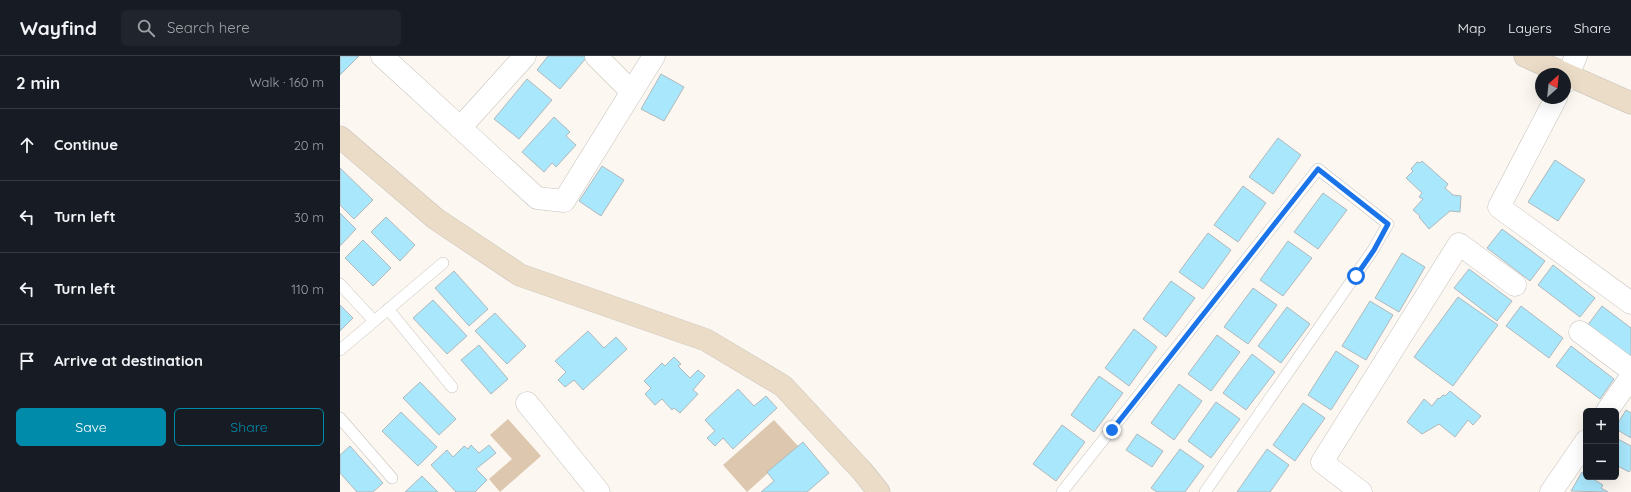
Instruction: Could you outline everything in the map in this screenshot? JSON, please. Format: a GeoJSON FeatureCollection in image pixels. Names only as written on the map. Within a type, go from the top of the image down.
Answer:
{"type":"FeatureCollection","features":[{"type":"Feature","properties":{"kind":"street"},"geometry":{"type":"LineString","coordinates":[[382,56],[536,198],[564,201],[654,56]]}},
{"type":"Feature","properties":{"kind":"street"},"geometry":{"type":"LineString","coordinates":[[460,128],[525,56]]}},
{"type":"Feature","properties":{"kind":"street"},"geometry":{"type":"LineString","coordinates":[[596,56],[631,91]]}},
{"type":"Feature","properties":{"kind":"street"},"geometry":{"type":"LineString","coordinates":[[1525,56],[1561,68]]}},
{"type":"Feature","properties":{"kind":"street"},"geometry":{"type":"LineString","coordinates":[[1571,72],[1631,103]]}},
{"type":"Feature","properties":{"kind":"street"},"geometry":{"type":"LineString","coordinates":[[1553,104],[1499,207],[1631,303]]}},
{"type":"Feature","properties":{"kind":"street"},"geometry":{"type":"LineString","coordinates":[[340,137],[436,219],[520,275],[706,340],[783,386],[863,472],[878,492]]}},
{"type":"Feature","properties":{"kind":"street"},"geometry":{"type":"LineString","coordinates":[[1361,492],[1322,462],[1459,244],[1515,285]]}},
{"type":"Feature","properties":{"kind":"street"},"geometry":{"type":"LineString","coordinates":[[1580,332],[1629,381],[1608,408]]}},
{"type":"Feature","properties":{"kind":"street"},"geometry":{"type":"LineString","coordinates":[[527,403],[599,492]]}},
{"type":"Feature","properties":{"kind":"street"},"geometry":{"type":"LineString","coordinates":[[1551,492],[1584,444]]}},
{"type":"Feature","properties":{"kind":"lane"},"geometry":{"type":"LineString","coordinates":[[1062,492],[1318,169],[1388,224],[1374,250],[1205,492]]}},
{"type":"Feature","properties":{"kind":"lane"},"geometry":{"type":"LineString","coordinates":[[340,350],[443,263]]}},
{"type":"Feature","properties":{"kind":"lane"},"geometry":{"type":"LineString","coordinates":[[340,284],[374,321]]}},
{"type":"Feature","properties":{"kind":"lane"},"geometry":{"type":"LineString","coordinates":[[388,309],[452,387]]}},
{"type":"Feature","properties":{"kind":"lane"},"geometry":{"type":"LineString","coordinates":[[340,418],[392,478]]}},
{"type":"Feature","properties":{"kind":"shaded area"},"geometry":{"type":"Polygon","coordinates":[[[508,419],[541,456],[500,492],[489,479],[512,459],[490,435],[508,419]]]}},
{"type":"Feature","properties":{"kind":"shaded area"},"geometry":{"type":"Polygon","coordinates":[[[774,420],[798,446],[747,492],[723,465],[774,420]]]}},
{"type":"Feature","properties":{"kind":"building"},"geometry":{"type":"Polygon","coordinates":[[[340,56],[359,56],[340,75],[340,56]]]}},
{"type":"Feature","properties":{"kind":"building"},"geometry":{"type":"Polygon","coordinates":[[[548,56],[584,56],[586,58],[560,89],[537,70],[548,56]]]}},
{"type":"Feature","properties":{"kind":"building"},"geometry":{"type":"Polygon","coordinates":[[[661,74],[684,87],[664,121],[641,109],[661,74]]]}},
{"type":"Feature","properties":{"kind":"building"},"geometry":{"type":"Polygon","coordinates":[[[527,79],[552,100],[519,139],[494,119],[527,79]]]}},
{"type":"Feature","properties":{"kind":"building"},"geometry":{"type":"Polygon","coordinates":[[[554,117],[570,132],[566,136],[576,145],[556,167],[552,163],[544,172],[522,152],[554,117]]]}},
{"type":"Feature","properties":{"kind":"building"},"geometry":{"type":"Polygon","coordinates":[[[1278,138],[1301,155],[1273,194],[1249,177],[1278,138]]]}},
{"type":"Feature","properties":{"kind":"building"},"geometry":{"type":"Polygon","coordinates":[[[1555,160],[1585,180],[1558,221],[1528,202],[1555,160]]]}},
{"type":"Feature","properties":{"kind":"building"},"geometry":{"type":"Polygon","coordinates":[[[1422,161],[1448,184],[1445,188],[1453,195],[1461,196],[1460,212],[1450,211],[1429,229],[1419,217],[1420,216],[1413,210],[1423,199],[1419,197],[1422,193],[1406,178],[1413,171],[1411,169],[1417,162],[1420,163],[1422,161]]]}},
{"type":"Feature","properties":{"kind":"building"},"geometry":{"type":"Polygon","coordinates":[[[602,166],[624,180],[601,216],[579,201],[602,166]]]}},
{"type":"Feature","properties":{"kind":"building"},"geometry":{"type":"Polygon","coordinates":[[[340,168],[373,200],[354,219],[340,205],[340,168]]]}},
{"type":"Feature","properties":{"kind":"building"},"geometry":{"type":"Polygon","coordinates":[[[1243,186],[1266,203],[1238,242],[1214,225],[1243,186]]]}},
{"type":"Feature","properties":{"kind":"building"},"geometry":{"type":"Polygon","coordinates":[[[1323,193],[1347,210],[1318,249],[1294,232],[1323,193]]]}},
{"type":"Feature","properties":{"kind":"building"},"geometry":{"type":"Polygon","coordinates":[[[340,213],[356,229],[340,246],[340,213]]]}},
{"type":"Feature","properties":{"kind":"building"},"geometry":{"type":"Polygon","coordinates":[[[386,217],[415,245],[400,261],[371,232],[386,217]]]}},
{"type":"Feature","properties":{"kind":"building"},"geometry":{"type":"Polygon","coordinates":[[[1502,229],[1545,261],[1530,281],[1487,248],[1502,229]]]}},
{"type":"Feature","properties":{"kind":"building"},"geometry":{"type":"Polygon","coordinates":[[[1208,233],[1231,250],[1203,289],[1179,272],[1208,233]]]}},
{"type":"Feature","properties":{"kind":"building"},"geometry":{"type":"Polygon","coordinates":[[[363,240],[391,268],[373,286],[345,258],[363,240]]]}},
{"type":"Feature","properties":{"kind":"building"},"geometry":{"type":"Polygon","coordinates":[[[1288,241],[1312,258],[1283,296],[1260,280],[1288,241]]]}},
{"type":"Feature","properties":{"kind":"building"},"geometry":{"type":"Polygon","coordinates":[[[1402,253],[1425,267],[1399,312],[1375,298],[1402,253]]]}},
{"type":"Feature","properties":{"kind":"building"},"geometry":{"type":"Polygon","coordinates":[[[1553,265],[1595,298],[1580,317],[1538,285],[1553,265]]]}},
{"type":"Feature","properties":{"kind":"building"},"geometry":{"type":"Polygon","coordinates":[[[1469,269],[1512,301],[1497,321],[1454,288],[1469,269]]]}},
{"type":"Feature","properties":{"kind":"building"},"geometry":{"type":"Polygon","coordinates":[[[454,271],[488,309],[469,326],[435,288],[454,271]]]}},
{"type":"Feature","properties":{"kind":"building"},"geometry":{"type":"Polygon","coordinates":[[[1171,281],[1195,298],[1166,337],[1143,319],[1171,281]]]}},
{"type":"Feature","properties":{"kind":"building"},"geometry":{"type":"Polygon","coordinates":[[[1253,288],[1277,305],[1248,344],[1224,327],[1253,288]]]}},
{"type":"Feature","properties":{"kind":"building"},"geometry":{"type":"Polygon","coordinates":[[[1458,297],[1498,325],[1453,386],[1414,357],[1458,297]]]}},
{"type":"Feature","properties":{"kind":"building"},"geometry":{"type":"Polygon","coordinates":[[[433,300],[467,336],[447,354],[413,318],[433,300]]]}},
{"type":"Feature","properties":{"kind":"building"},"geometry":{"type":"Polygon","coordinates":[[[1370,301],[1393,315],[1366,360],[1342,346],[1370,301]]]}},
{"type":"Feature","properties":{"kind":"building"},"geometry":{"type":"Polygon","coordinates":[[[340,305],[353,318],[340,331],[340,305]]]}},
{"type":"Feature","properties":{"kind":"building"},"geometry":{"type":"Polygon","coordinates":[[[1521,306],[1563,338],[1549,358],[1506,326],[1521,306]]]}},
{"type":"Feature","properties":{"kind":"building"},"geometry":{"type":"Polygon","coordinates":[[[1602,306],[1631,328],[1631,358],[1587,326],[1602,306]]]}},
{"type":"Feature","properties":{"kind":"building"},"geometry":{"type":"Polygon","coordinates":[[[1287,307],[1310,324],[1281,363],[1258,346],[1287,307]]]}},
{"type":"Feature","properties":{"kind":"building"},"geometry":{"type":"Polygon","coordinates":[[[495,313],[526,346],[507,364],[475,331],[495,313]]]}},
{"type":"Feature","properties":{"kind":"building"},"geometry":{"type":"Polygon","coordinates":[[[1134,329],[1157,347],[1129,386],[1105,368],[1134,329]]]}},
{"type":"Feature","properties":{"kind":"building"},"geometry":{"type":"Polygon","coordinates":[[[588,331],[604,348],[616,337],[627,349],[583,390],[574,380],[565,387],[558,380],[566,372],[555,361],[588,331]]]}},
{"type":"Feature","properties":{"kind":"building"},"geometry":{"type":"Polygon","coordinates":[[[1217,335],[1240,352],[1211,391],[1188,374],[1217,335]]]}},
{"type":"Feature","properties":{"kind":"building"},"geometry":{"type":"Polygon","coordinates":[[[479,345],[508,379],[491,394],[461,360],[479,345]]]}},
{"type":"Feature","properties":{"kind":"building"},"geometry":{"type":"Polygon","coordinates":[[[1571,346],[1614,379],[1600,399],[1556,366],[1571,346]]]}},
{"type":"Feature","properties":{"kind":"building"},"geometry":{"type":"Polygon","coordinates":[[[1336,351],[1359,366],[1331,410],[1308,395],[1336,351]]]}},
{"type":"Feature","properties":{"kind":"building"},"geometry":{"type":"Polygon","coordinates":[[[1252,354],[1275,372],[1246,410],[1223,393],[1252,354]]]}},
{"type":"Feature","properties":{"kind":"building"},"geometry":{"type":"Polygon","coordinates":[[[674,357],[681,364],[678,366],[690,378],[698,370],[705,376],[693,390],[698,394],[680,413],[674,408],[672,410],[662,399],[655,405],[645,394],[651,388],[644,381],[662,363],[665,366],[674,357]]]}},
{"type":"Feature","properties":{"kind":"building"},"geometry":{"type":"Polygon","coordinates":[[[1099,376],[1123,393],[1094,432],[1071,415],[1099,376]]]}},
{"type":"Feature","properties":{"kind":"building"},"geometry":{"type":"Polygon","coordinates":[[[420,382],[456,419],[439,435],[403,398],[420,382]]]}},
{"type":"Feature","properties":{"kind":"building"},"geometry":{"type":"Polygon","coordinates":[[[1179,384],[1202,401],[1174,440],[1151,423],[1179,384]]]}},
{"type":"Feature","properties":{"kind":"building"},"geometry":{"type":"Polygon","coordinates":[[[738,389],[754,406],[766,396],[777,408],[733,449],[723,438],[715,446],[707,438],[715,431],[705,420],[738,389]]]}},
{"type":"Feature","properties":{"kind":"building"},"geometry":{"type":"Polygon","coordinates":[[[1450,391],[1481,416],[1473,425],[1468,420],[1455,437],[1439,424],[1422,434],[1407,422],[1424,399],[1432,406],[1438,398],[1439,399],[1443,395],[1445,396],[1450,391]]]}},
{"type":"Feature","properties":{"kind":"building"},"geometry":{"type":"Polygon","coordinates":[[[1216,402],[1240,419],[1211,458],[1188,441],[1216,402]]]}},
{"type":"Feature","properties":{"kind":"building"},"geometry":{"type":"Polygon","coordinates":[[[1303,403],[1325,418],[1295,461],[1273,445],[1303,403]]]}},
{"type":"Feature","properties":{"kind":"building"},"geometry":{"type":"Polygon","coordinates":[[[1626,410],[1631,413],[1631,438],[1619,431],[1619,421],[1626,410]]]}},
{"type":"Feature","properties":{"kind":"building"},"geometry":{"type":"Polygon","coordinates":[[[401,412],[437,447],[418,466],[382,431],[401,412]]]}},
{"type":"Feature","properties":{"kind":"building"},"geometry":{"type":"Polygon","coordinates":[[[1062,425],[1085,442],[1056,481],[1033,464],[1062,425]]]}},
{"type":"Feature","properties":{"kind":"building"},"geometry":{"type":"Polygon","coordinates":[[[1137,434],[1163,451],[1152,467],[1126,450],[1137,434]]]}},
{"type":"Feature","properties":{"kind":"building"},"geometry":{"type":"Polygon","coordinates":[[[1619,440],[1631,446],[1631,469],[1629,472],[1619,467],[1619,440]]]}},
{"type":"Feature","properties":{"kind":"building"},"geometry":{"type":"Polygon","coordinates":[[[803,442],[829,473],[807,492],[761,492],[774,481],[767,472],[803,442]]]}},
{"type":"Feature","properties":{"kind":"building"},"geometry":{"type":"Polygon","coordinates":[[[471,445],[479,453],[489,445],[496,453],[476,469],[487,480],[475,492],[456,492],[431,465],[447,450],[453,457],[464,446],[468,449],[471,445]]]}},
{"type":"Feature","properties":{"kind":"building"},"geometry":{"type":"Polygon","coordinates":[[[350,446],[383,483],[373,492],[357,492],[340,473],[340,455],[350,446]]]}},
{"type":"Feature","properties":{"kind":"building"},"geometry":{"type":"Polygon","coordinates":[[[1180,449],[1204,466],[1185,492],[1157,492],[1151,488],[1180,449]]]}},
{"type":"Feature","properties":{"kind":"building"},"geometry":{"type":"Polygon","coordinates":[[[1267,449],[1289,465],[1270,492],[1237,492],[1267,449]]]}},
{"type":"Feature","properties":{"kind":"building"},"geometry":{"type":"Polygon","coordinates":[[[1582,472],[1583,480],[1595,480],[1603,485],[1601,488],[1608,492],[1571,491],[1582,472]]]}},
{"type":"Feature","properties":{"kind":"building"},"geometry":{"type":"Polygon","coordinates":[[[422,476],[438,492],[405,492],[422,476]]]}},
{"type":"Feature","properties":{"kind":"route"},"geometry":{"type":"LineString","coordinates":[[1112,430],[1318,169],[1388,224],[1374,250],[1356,276]]}}]}
